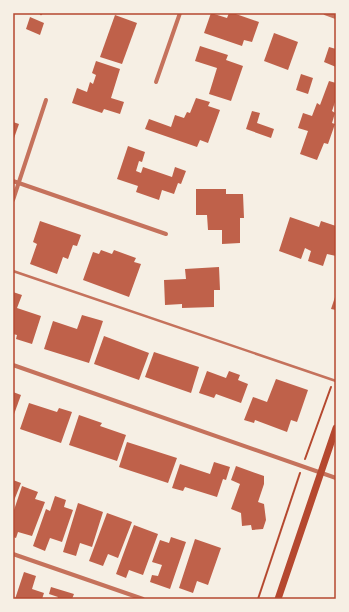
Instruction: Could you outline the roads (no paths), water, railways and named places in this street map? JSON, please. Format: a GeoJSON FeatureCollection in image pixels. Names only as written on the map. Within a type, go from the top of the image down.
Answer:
{"type":"FeatureCollection","features":[{"type":"Feature","properties":{"kind":"main road"},"geometry":{"type":"LineString","coordinates":[[278,599],[336,428]]}},
{"type":"Feature","properties":{"kind":"street"},"geometry":{"type":"LineString","coordinates":[[156,82],[180,13]]}},
{"type":"Feature","properties":{"kind":"street"},"geometry":{"type":"LineString","coordinates":[[325,13],[336,17]]}},
{"type":"Feature","properties":{"kind":"street"},"geometry":{"type":"LineString","coordinates":[[13,200],[46,100]]}},
{"type":"Feature","properties":{"kind":"street"},"geometry":{"type":"LineString","coordinates":[[13,181],[166,234]]}},
{"type":"Feature","properties":{"kind":"street"},"geometry":{"type":"LineString","coordinates":[[13,364],[336,478]]}},
{"type":"Feature","properties":{"kind":"street"},"geometry":{"type":"LineString","coordinates":[[13,554],[143,599]]}},
{"type":"Feature","properties":{"kind":"lane"},"geometry":{"type":"LineString","coordinates":[[13,271],[335,380]]}}]}
